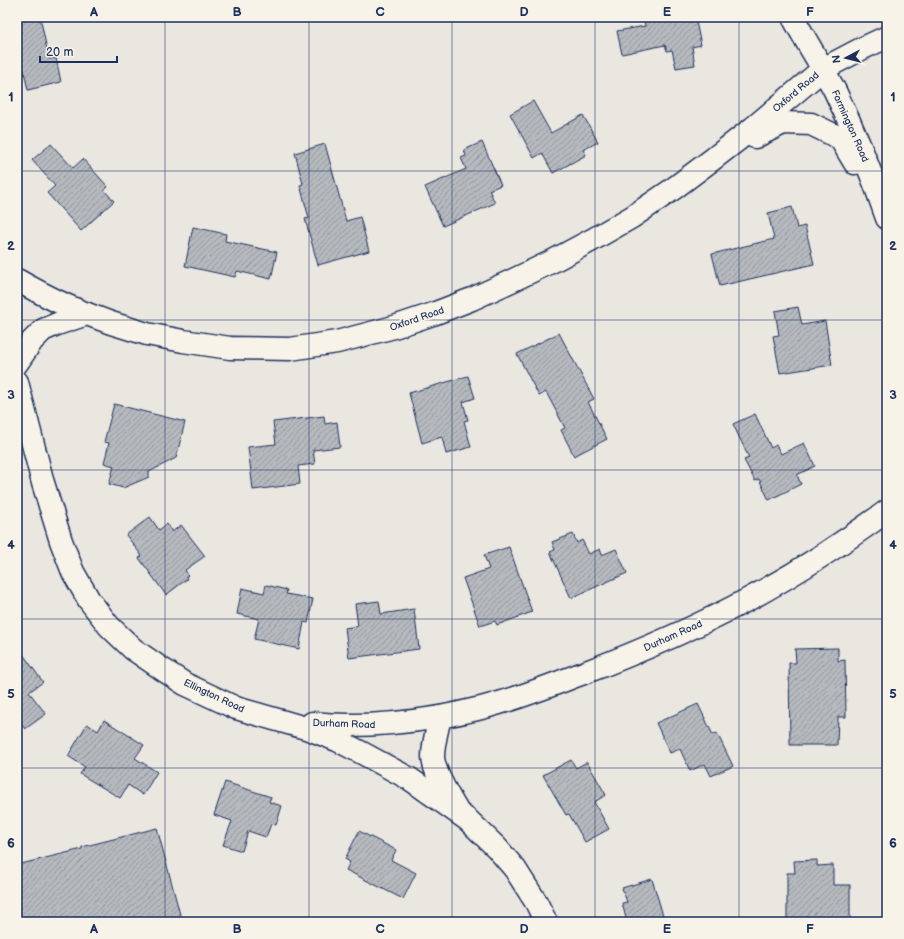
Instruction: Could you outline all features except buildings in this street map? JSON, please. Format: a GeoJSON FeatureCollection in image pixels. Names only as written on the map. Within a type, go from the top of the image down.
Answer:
{"type":"FeatureCollection","features":[{"type":"Feature","properties":{"kind":"street","name":"Farmington Road"},"geometry":{"type":"LineString","coordinates":[[793,17],[834,90],[864,156],[884,209]]}},
{"type":"Feature","properties":{"kind":"street","name":"Oxford Road"},"geometry":{"type":"LineString","coordinates":[[17,280],[76,310],[111,323],[147,334],[230,348],[290,349],[337,342],[394,327],[433,314],[478,296],[551,262],[632,217],[713,159],[823,70],[863,48],[887,37]]}},
{"type":"Feature","properties":{"kind":"street","name":"Oxford Road"},"geometry":{"type":"LineString","coordinates":[[713,159],[783,123],[811,124],[840,138],[884,209]]}},
{"type":"Feature","properties":{"kind":"street"},"geometry":{"type":"LineString","coordinates":[[17,363],[32,341],[43,330],[87,314]]}},
{"type":"Feature","properties":{"kind":"street","name":"Ellington Road"},"geometry":{"type":"LineString","coordinates":[[17,382],[43,483],[61,541],[73,572],[89,600],[109,626],[133,649],[185,684],[236,708],[309,729],[337,740],[410,779],[468,820],[497,848],[515,869],[536,902],[546,922]]}},
{"type":"Feature","properties":{"kind":"street","name":"Durham Road"},"geometry":{"type":"LineString","coordinates":[[271,718],[325,725],[385,725],[419,721],[498,704],[627,657],[708,620],[792,574],[887,511]]}},
{"type":"Feature","properties":{"kind":"street"},"geometry":{"type":"LineString","coordinates":[[440,717],[434,745],[433,759],[438,777],[457,812]]}}]}
